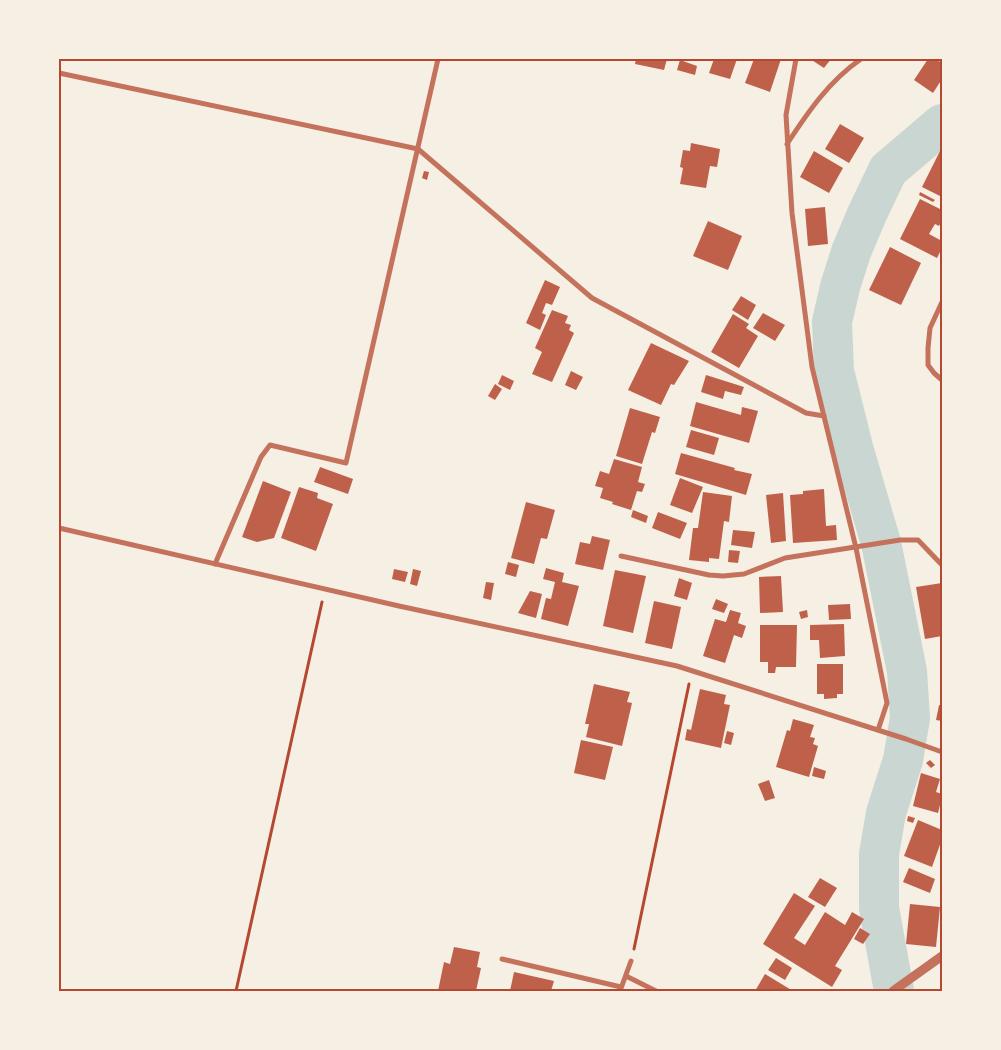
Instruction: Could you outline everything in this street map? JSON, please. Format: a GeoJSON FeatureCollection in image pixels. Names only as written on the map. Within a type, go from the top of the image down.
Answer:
{"type":"FeatureCollection","features":[{"type":"Feature","properties":{"kind":"street"},"geometry":{"type":"LineString","coordinates":[[215,564],[261,457],[270,445],[346,463],[438,59]]}},
{"type":"Feature","properties":{"kind":"street"},"geometry":{"type":"LineString","coordinates":[[796,59],[786,115],[786,145],[792,213],[812,367],[856,548],[887,703],[878,730]]}},
{"type":"Feature","properties":{"kind":"street"},"geometry":{"type":"LineString","coordinates":[[786,145],[814,102],[844,70],[861,59]]}},
{"type":"Feature","properties":{"kind":"street"},"geometry":{"type":"LineString","coordinates":[[59,73],[418,149],[592,298],[806,413],[824,416]]}},
{"type":"Feature","properties":{"kind":"street"},"geometry":{"type":"LineString","coordinates":[[942,302],[930,328],[928,348],[928,365],[942,380]]}},
{"type":"Feature","properties":{"kind":"street"},"geometry":{"type":"LineString","coordinates":[[59,528],[691,671],[942,752]]}},
{"type":"Feature","properties":{"kind":"street"},"geometry":{"type":"LineString","coordinates":[[621,556],[709,575],[723,576],[744,574],[785,558],[900,540],[918,540],[942,565]]}},
{"type":"Feature","properties":{"kind":"street"},"geometry":{"type":"LineString","coordinates":[[894,991],[942,956]]}},
{"type":"Feature","properties":{"kind":"street"},"geometry":{"type":"LineString","coordinates":[[502,959],[621,989],[631,961]]}},
{"type":"Feature","properties":{"kind":"street"},"geometry":{"type":"LineString","coordinates":[[626,976],[656,991]]}},
{"type":"Feature","properties":{"kind":"path"},"geometry":{"type":"LineString","coordinates":[[236,991],[325,589]]}},
{"type":"Feature","properties":{"kind":"path"},"geometry":{"type":"LineString","coordinates":[[631,961],[691,671]]}},
{"type":"Feature","properties":{"kind":"building"},"geometry":{"type":"Polygon","coordinates":[[[636,59],[667,59],[664,70],[635,64],[636,59]]]}},
{"type":"Feature","properties":{"kind":"building"},"geometry":{"type":"Polygon","coordinates":[[[714,59],[737,59],[730,79],[709,73],[714,59]]]}},
{"type":"Feature","properties":{"kind":"building"},"geometry":{"type":"Polygon","coordinates":[[[754,59],[781,59],[770,92],[745,83],[754,59]]]}},
{"type":"Feature","properties":{"kind":"building"},"geometry":{"type":"Polygon","coordinates":[[[810,59],[831,59],[824,68],[810,59]]]}},
{"type":"Feature","properties":{"kind":"building"},"geometry":{"type":"Polygon","coordinates":[[[928,59],[935,59],[942,63],[942,79],[933,93],[914,80],[928,59]]]}},
{"type":"Feature","properties":{"kind":"building"},"geometry":{"type":"Polygon","coordinates":[[[680,60],[697,66],[695,75],[677,70],[680,60]]]}},
{"type":"Feature","properties":{"kind":"building"},"geometry":{"type":"Polygon","coordinates":[[[840,124],[864,138],[849,163],[825,149],[840,124]]]}},
{"type":"Feature","properties":{"kind":"building"},"geometry":{"type":"Polygon","coordinates":[[[691,143],[720,149],[717,167],[710,166],[706,188],[680,184],[683,168],[680,167],[683,150],[690,151],[691,143]]]}},
{"type":"Feature","properties":{"kind":"building"},"geometry":{"type":"Polygon","coordinates":[[[814,151],[843,168],[829,193],[800,177],[814,151]]]}},
{"type":"Feature","properties":{"kind":"building"},"geometry":{"type":"Polygon","coordinates":[[[940,151],[942,152],[942,197],[922,187],[940,151]]]}},
{"type":"Feature","properties":{"kind":"building"},"geometry":{"type":"Polygon","coordinates":[[[424,171],[429,172],[427,180],[422,178],[424,171]]]}},
{"type":"Feature","properties":{"kind":"building"},"geometry":{"type":"Polygon","coordinates":[[[920,192],[935,200],[933,202],[919,195],[920,192]]]}},
{"type":"Feature","properties":{"kind":"building"},"geometry":{"type":"Polygon","coordinates":[[[920,199],[942,210],[942,220],[939,226],[935,224],[929,234],[942,241],[942,248],[937,258],[900,239],[920,199]]]}},
{"type":"Feature","properties":{"kind":"building"},"geometry":{"type":"Polygon","coordinates":[[[825,207],[828,244],[808,246],[805,209],[825,207]]]}},
{"type":"Feature","properties":{"kind":"building"},"geometry":{"type":"Polygon","coordinates":[[[708,221],[742,236],[728,270],[693,256],[708,221]]]}},
{"type":"Feature","properties":{"kind":"building"},"geometry":{"type":"Polygon","coordinates":[[[890,247],[921,263],[901,305],[869,290],[890,247]]]}},
{"type":"Feature","properties":{"kind":"building"},"geometry":{"type":"Polygon","coordinates":[[[545,280],[560,287],[552,305],[546,303],[542,313],[546,315],[540,330],[526,323],[545,280]]]}},
{"type":"Feature","properties":{"kind":"building"},"geometry":{"type":"Polygon","coordinates":[[[741,296],[756,305],[748,320],[732,310],[741,296]]]}},
{"type":"Feature","properties":{"kind":"building"},"geometry":{"type":"Polygon","coordinates":[[[552,310],[568,316],[565,323],[571,325],[569,330],[574,333],[552,382],[532,374],[542,352],[535,348],[552,310]]]}},
{"type":"Feature","properties":{"kind":"building"},"geometry":{"type":"Polygon","coordinates":[[[763,313],[785,325],[775,341],[753,328],[763,313]]]}},
{"type":"Feature","properties":{"kind":"building"},"geometry":{"type":"Polygon","coordinates":[[[733,314],[749,324],[746,328],[758,336],[739,368],[711,352],[733,314]]]}},
{"type":"Feature","properties":{"kind":"building"},"geometry":{"type":"Polygon","coordinates":[[[651,343],[689,361],[674,385],[671,384],[661,405],[628,390],[651,343]]]}},
{"type":"Feature","properties":{"kind":"building"},"geometry":{"type":"Polygon","coordinates":[[[571,371],[583,377],[576,390],[565,385],[571,371]]]}},
{"type":"Feature","properties":{"kind":"building"},"geometry":{"type":"Polygon","coordinates":[[[502,375],[514,381],[510,390],[498,384],[502,375]]]}},
{"type":"Feature","properties":{"kind":"building"},"geometry":{"type":"Polygon","coordinates":[[[706,375],[744,387],[741,395],[725,391],[723,399],[701,392],[706,375]]]}},
{"type":"Feature","properties":{"kind":"building"},"geometry":{"type":"Polygon","coordinates":[[[495,384],[502,389],[495,400],[488,396],[495,384]]]}},
{"type":"Feature","properties":{"kind":"building"},"geometry":{"type":"Polygon","coordinates":[[[696,402],[741,415],[742,407],[758,411],[749,443],[690,426],[696,402]]]}},
{"type":"Feature","properties":{"kind":"building"},"geometry":{"type":"Polygon","coordinates":[[[630,408],[660,417],[655,433],[652,432],[642,464],[616,456],[630,408]]]}},
{"type":"Feature","properties":{"kind":"building"},"geometry":{"type":"Polygon","coordinates":[[[691,430],[719,438],[714,455],[686,447],[691,430]]]}},
{"type":"Feature","properties":{"kind":"building"},"geometry":{"type":"Polygon","coordinates":[[[681,453],[752,474],[746,495],[675,474],[681,453]]]}},
{"type":"Feature","properties":{"kind":"building"},"geometry":{"type":"Polygon","coordinates":[[[614,459],[642,467],[638,482],[645,484],[642,492],[637,491],[631,510],[600,498],[603,488],[595,486],[600,471],[609,474],[614,459]]]}},
{"type":"Feature","properties":{"kind":"building"},"geometry":{"type":"Polygon","coordinates":[[[320,467],[353,479],[348,494],[314,482],[320,467]]]}},
{"type":"Feature","properties":{"kind":"building"},"geometry":{"type":"Polygon","coordinates":[[[680,478],[703,487],[692,513],[670,505],[680,478]]]}},
{"type":"Feature","properties":{"kind":"building"},"geometry":{"type":"Polygon","coordinates":[[[263,481],[291,492],[274,538],[257,542],[242,537],[263,481]]]}},
{"type":"Feature","properties":{"kind":"building"},"geometry":{"type":"Polygon","coordinates":[[[299,487],[318,493],[317,498],[333,504],[316,551],[281,538],[299,487]]]}},
{"type":"Feature","properties":{"kind":"building"},"geometry":{"type":"Polygon","coordinates":[[[824,489],[826,526],[836,525],[837,540],[793,543],[790,495],[803,494],[803,491],[824,489]]]}},
{"type":"Feature","properties":{"kind":"building"},"geometry":{"type":"Polygon","coordinates":[[[703,492],[732,496],[729,522],[724,521],[719,559],[709,558],[709,562],[689,560],[693,528],[698,528],[703,492]]]}},
{"type":"Feature","properties":{"kind":"building"},"geometry":{"type":"Polygon","coordinates":[[[783,493],[786,541],[771,543],[766,495],[783,493]]]}},
{"type":"Feature","properties":{"kind":"building"},"geometry":{"type":"Polygon","coordinates":[[[526,502],[555,510],[547,539],[541,538],[534,564],[511,558],[526,502]]]}},
{"type":"Feature","properties":{"kind":"building"},"geometry":{"type":"Polygon","coordinates":[[[633,510],[648,516],[646,523],[631,517],[633,510]]]}},
{"type":"Feature","properties":{"kind":"building"},"geometry":{"type":"Polygon","coordinates":[[[658,512],[687,523],[680,539],[652,528],[658,512]]]}},
{"type":"Feature","properties":{"kind":"building"},"geometry":{"type":"Polygon","coordinates":[[[733,530],[755,532],[752,548],[731,545],[733,530]]]}},
{"type":"Feature","properties":{"kind":"building"},"geometry":{"type":"Polygon","coordinates":[[[592,536],[610,540],[603,570],[575,564],[580,542],[590,544],[592,536]]]}},
{"type":"Feature","properties":{"kind":"building"},"geometry":{"type":"Polygon","coordinates":[[[729,550],[740,551],[738,563],[728,562],[729,550]]]}},
{"type":"Feature","properties":{"kind":"building"},"geometry":{"type":"Polygon","coordinates":[[[508,562],[519,565],[516,577],[505,574],[508,562]]]}},
{"type":"Feature","properties":{"kind":"building"},"geometry":{"type":"Polygon","coordinates":[[[546,568],[564,573],[562,582],[579,586],[568,626],[541,619],[546,598],[551,599],[555,582],[543,579],[546,568]]]}},
{"type":"Feature","properties":{"kind":"building"},"geometry":{"type":"Polygon","coordinates":[[[394,569],[408,572],[405,582],[392,579],[394,569]]]}},
{"type":"Feature","properties":{"kind":"building"},"geometry":{"type":"Polygon","coordinates":[[[413,569],[421,571],[417,586],[410,584],[413,569]]]}},
{"type":"Feature","properties":{"kind":"building"},"geometry":{"type":"Polygon","coordinates":[[[615,570],[646,576],[633,633],[603,626],[615,570]]]}},
{"type":"Feature","properties":{"kind":"building"},"geometry":{"type":"Polygon","coordinates":[[[781,576],[783,612],[760,613],[759,577],[781,576]]]}},
{"type":"Feature","properties":{"kind":"building"},"geometry":{"type":"Polygon","coordinates":[[[679,578],[692,583],[687,600],[674,596],[679,578]]]}},
{"type":"Feature","properties":{"kind":"building"},"geometry":{"type":"Polygon","coordinates":[[[486,582],[494,583],[491,600],[483,598],[486,582]]]}},
{"type":"Feature","properties":{"kind":"building"},"geometry":{"type":"Polygon","coordinates":[[[942,583],[942,636],[925,639],[916,587],[942,583]]]}},
{"type":"Feature","properties":{"kind":"building"},"geometry":{"type":"Polygon","coordinates":[[[530,591],[542,594],[536,618],[518,613],[530,591]]]}},
{"type":"Feature","properties":{"kind":"building"},"geometry":{"type":"Polygon","coordinates":[[[716,599],[728,604],[724,613],[712,609],[716,599]]]}},
{"type":"Feature","properties":{"kind":"building"},"geometry":{"type":"Polygon","coordinates":[[[654,601],[681,607],[672,649],[645,643],[654,601]]]}},
{"type":"Feature","properties":{"kind":"building"},"geometry":{"type":"Polygon","coordinates":[[[850,604],[851,619],[829,620],[828,605],[850,604]]]}},
{"type":"Feature","properties":{"kind":"building"},"geometry":{"type":"Polygon","coordinates":[[[730,610],[741,613],[738,623],[746,626],[742,638],[734,635],[725,663],[703,656],[715,619],[726,622],[730,610]]]}},
{"type":"Feature","properties":{"kind":"building"},"geometry":{"type":"Polygon","coordinates":[[[807,610],[808,617],[801,619],[799,612],[807,610]]]}},
{"type":"Feature","properties":{"kind":"building"},"geometry":{"type":"Polygon","coordinates":[[[844,624],[845,656],[820,658],[819,640],[810,640],[810,625],[844,624]]]}},
{"type":"Feature","properties":{"kind":"building"},"geometry":{"type":"Polygon","coordinates":[[[760,625],[797,625],[796,667],[776,667],[775,673],[768,673],[768,662],[760,662],[760,625]]]}},
{"type":"Feature","properties":{"kind":"building"},"geometry":{"type":"Polygon","coordinates":[[[817,664],[843,664],[843,694],[837,694],[837,698],[824,699],[824,694],[817,694],[817,664]]]}},
{"type":"Feature","properties":{"kind":"building"},"geometry":{"type":"Polygon","coordinates":[[[594,684],[630,692],[627,702],[632,703],[622,746],[586,737],[589,724],[585,724],[594,684]]]}},
{"type":"Feature","properties":{"kind":"building"},"geometry":{"type":"Polygon","coordinates":[[[700,689],[726,695],[724,704],[730,705],[721,748],[685,740],[687,729],[691,730],[700,689]]]}},
{"type":"Feature","properties":{"kind":"building"},"geometry":{"type":"Polygon","coordinates":[[[939,705],[942,705],[942,721],[936,720],[939,705]]]}},
{"type":"Feature","properties":{"kind":"building"},"geometry":{"type":"Polygon","coordinates":[[[793,719],[814,725],[810,737],[815,738],[813,744],[818,746],[809,777],[776,767],[787,730],[790,731],[793,719]]]}},
{"type":"Feature","properties":{"kind":"building"},"geometry":{"type":"Polygon","coordinates":[[[727,731],[734,733],[731,745],[724,743],[727,731]]]}},
{"type":"Feature","properties":{"kind":"building"},"geometry":{"type":"Polygon","coordinates":[[[581,740],[613,747],[605,780],[574,773],[581,740]]]}},
{"type":"Feature","properties":{"kind":"building"},"geometry":{"type":"Polygon","coordinates":[[[930,760],[935,765],[931,768],[926,763],[930,760]]]}},
{"type":"Feature","properties":{"kind":"building"},"geometry":{"type":"Polygon","coordinates":[[[814,767],[826,771],[824,779],[812,776],[814,767]]]}},
{"type":"Feature","properties":{"kind":"building"},"geometry":{"type":"Polygon","coordinates":[[[921,773],[940,779],[936,792],[942,794],[938,813],[913,806],[921,773]]]}},
{"type":"Feature","properties":{"kind":"building"},"geometry":{"type":"Polygon","coordinates":[[[769,780],[775,798],[765,801],[758,784],[769,780]]]}},
{"type":"Feature","properties":{"kind":"building"},"geometry":{"type":"Polygon","coordinates":[[[908,816],[915,818],[913,823],[907,821],[908,816]]]}},
{"type":"Feature","properties":{"kind":"building"},"geometry":{"type":"Polygon","coordinates":[[[918,820],[942,830],[942,839],[932,867],[904,856],[918,820]]]}},
{"type":"Feature","properties":{"kind":"building"},"geometry":{"type":"Polygon","coordinates":[[[909,868],[935,879],[930,893],[903,882],[909,868]]]}},
{"type":"Feature","properties":{"kind":"building"},"geometry":{"type":"Polygon","coordinates":[[[820,878],[837,888],[825,907],[808,897],[820,878]]]}},
{"type":"Feature","properties":{"kind":"building"},"geometry":{"type":"Polygon","coordinates":[[[794,893],[815,906],[794,938],[805,945],[825,912],[845,925],[852,912],[864,919],[835,966],[842,970],[832,987],[763,944],[794,893]]]}},
{"type":"Feature","properties":{"kind":"building"},"geometry":{"type":"Polygon","coordinates":[[[910,904],[940,907],[936,947],[906,944],[910,904]]]}},
{"type":"Feature","properties":{"kind":"building"},"geometry":{"type":"Polygon","coordinates":[[[860,928],[870,934],[863,944],[854,939],[860,928]]]}},
{"type":"Feature","properties":{"kind":"building"},"geometry":{"type":"Polygon","coordinates":[[[454,947],[480,952],[477,967],[481,968],[476,991],[438,991],[444,962],[450,964],[454,947]]]}},
{"type":"Feature","properties":{"kind":"building"},"geometry":{"type":"Polygon","coordinates":[[[776,958],[792,968],[785,980],[768,970],[776,958]]]}},
{"type":"Feature","properties":{"kind":"building"},"geometry":{"type":"Polygon","coordinates":[[[514,972],[554,981],[551,991],[510,991],[514,972]]]}},
{"type":"Feature","properties":{"kind":"building"},"geometry":{"type":"Polygon","coordinates":[[[765,974],[793,991],[755,991],[765,974]]]}},
{"type":"Feature","properties":{"kind":"waterway"},"geometry":{"type":"LineString","coordinates":[[894,991],[879,908],[879,854],[886,813],[903,760],[910,718],[907,671],[881,543],[854,451],[834,371],[832,322],[851,252],[888,170],[942,124]]}}]}
